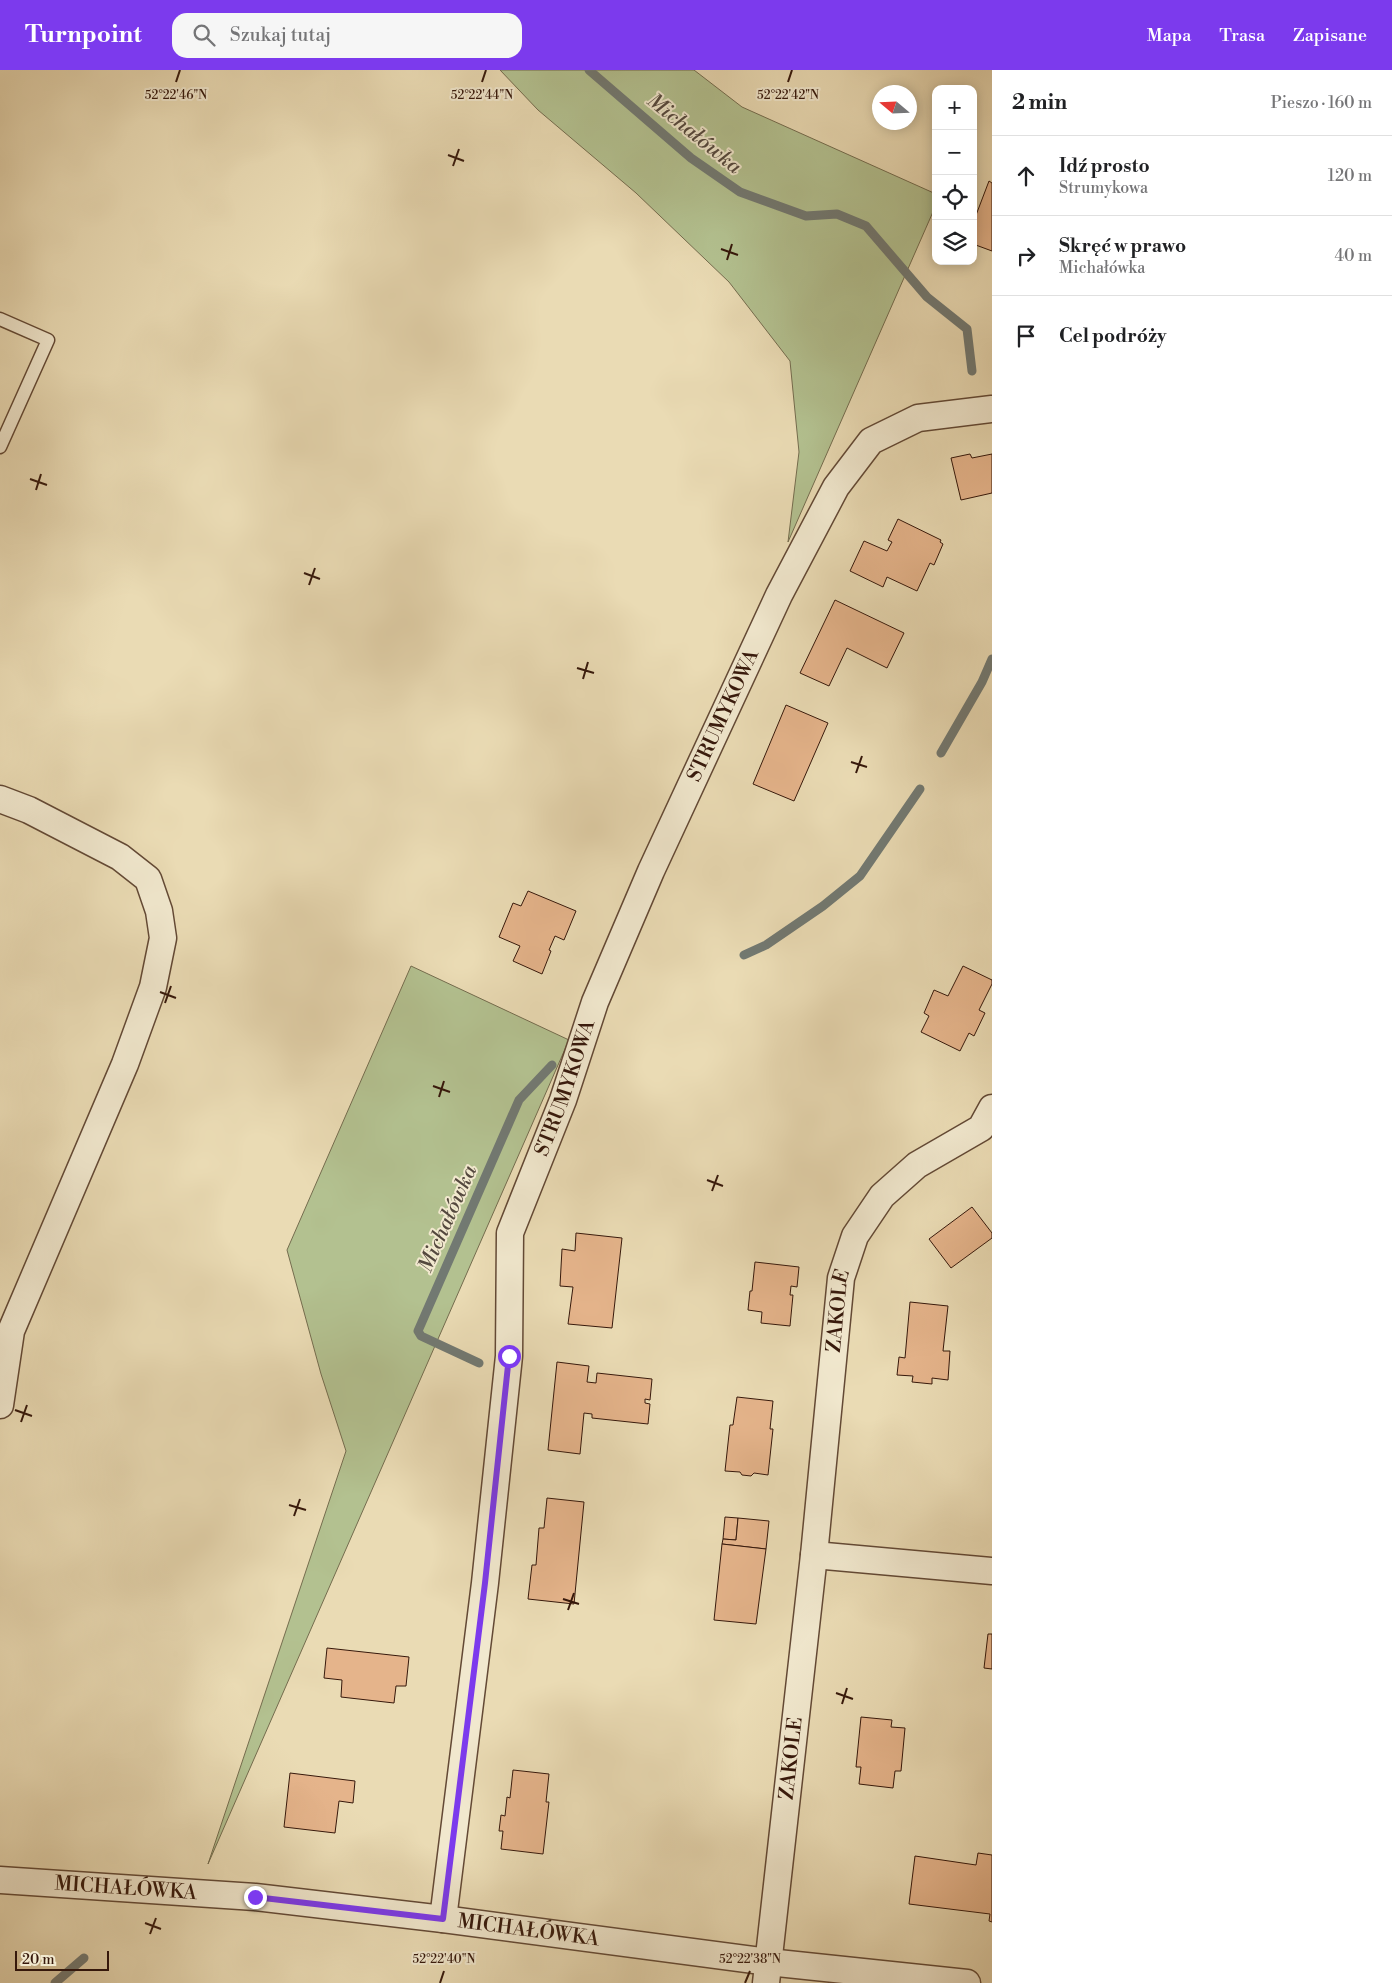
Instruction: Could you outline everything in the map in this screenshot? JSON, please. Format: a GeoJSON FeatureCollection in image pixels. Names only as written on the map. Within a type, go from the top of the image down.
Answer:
{"type":"FeatureCollection","features":[{"type":"Feature","properties":{"kind":"street","name":"STRUMYKOWA"},"geometry":{"type":"LineString","coordinates":[[443,1919],[485,1583],[509,1356],[510,1233],[563,1100],[595,1002],[651,871],[779,595],[836,487],[871,441],[918,418],[992,409]]}},
{"type":"Feature","properties":{"kind":"street"},"geometry":{"type":"LineString","coordinates":[[0,799],[29,810],[120,857],[148,879],[159,911],[163,938],[153,987],[125,1064],[11,1331],[0,1405]]}},
{"type":"Feature","properties":{"kind":"street","name":"ZAKOLE"},"geometry":{"type":"LineString","coordinates":[[767,1972],[814,1555],[842,1278],[855,1236],[882,1196],[916,1165],[988,1123]]}},
{"type":"Feature","properties":{"kind":"street"},"geometry":{"type":"LineString","coordinates":[[814,1555],[992,1571]]}},
{"type":"Feature","properties":{"kind":"street","name":"MICHAŁÓWKA"},"geometry":{"type":"LineString","coordinates":[[0,1880],[255,1897],[443,1919],[767,1972],[968,1983]]}},
{"type":"Feature","properties":{"kind":"lane"},"geometry":{"type":"LineString","coordinates":[[0,318],[48,340],[0,447]]}},
{"type":"Feature","properties":{"kind":"green space"},"geometry":{"type":"Polygon","coordinates":[[[500,70],[694,70],[742,107],[932,192],[932,214],[788,542],[799,452],[790,361],[729,282],[636,193],[538,110],[500,70]]]}},
{"type":"Feature","properties":{"kind":"green space"},"geometry":{"type":"Polygon","coordinates":[[[411,966],[569,1040],[208,1864],[346,1451],[321,1374],[287,1250],[411,966]]]}},
{"type":"Feature","properties":{"kind":"building"},"geometry":{"type":"Polygon","coordinates":[[[989,181],[992,183],[992,251],[977,245],[977,212],[989,181]]]}},
{"type":"Feature","properties":{"kind":"building"},"geometry":{"type":"Polygon","coordinates":[[[970,454],[972,458],[992,454],[992,493],[961,500],[951,458],[970,454]]]}},
{"type":"Feature","properties":{"kind":"building"},"geometry":{"type":"Polygon","coordinates":[[[898,519],[941,540],[940,542],[943,544],[934,565],[930,563],[917,591],[887,577],[883,587],[850,571],[864,541],[887,551],[892,542],[888,540],[898,519]]]}},
{"type":"Feature","properties":{"kind":"building"},"geometry":{"type":"Polygon","coordinates":[[[835,600],[904,633],[887,668],[847,648],[829,686],[800,673],[835,600]]]}},
{"type":"Feature","properties":{"kind":"building"},"geometry":{"type":"Polygon","coordinates":[[[786,705],[828,723],[794,801],[753,784],[786,705]]]}},
{"type":"Feature","properties":{"kind":"building"},"geometry":{"type":"Polygon","coordinates":[[[528,891],[576,911],[564,940],[555,936],[542,974],[513,961],[520,946],[499,937],[513,903],[521,906],[528,891]]]}},
{"type":"Feature","properties":{"kind":"building"},"geometry":{"type":"Polygon","coordinates":[[[963,966],[992,980],[992,984],[979,1010],[985,1013],[974,1036],[969,1033],[960,1051],[921,1032],[929,1016],[924,1013],[934,990],[948,996],[963,966]]]}},
{"type":"Feature","properties":{"kind":"building"},"geometry":{"type":"Polygon","coordinates":[[[972,1207],[992,1233],[992,1238],[951,1268],[929,1239],[972,1207]]]}},
{"type":"Feature","properties":{"kind":"building"},"geometry":{"type":"Polygon","coordinates":[[[576,1233],[622,1238],[612,1328],[568,1324],[573,1287],[560,1286],[562,1249],[575,1251],[576,1233]]]}},
{"type":"Feature","properties":{"kind":"building"},"geometry":{"type":"Polygon","coordinates":[[[755,1262],[799,1267],[797,1287],[791,1286],[790,1295],[793,1295],[790,1326],[761,1323],[762,1312],[748,1310],[755,1262]]]}},
{"type":"Feature","properties":{"kind":"building"},"geometry":{"type":"Polygon","coordinates":[[[910,1302],[948,1306],[943,1351],[950,1351],[948,1380],[932,1378],[932,1384],[912,1382],[913,1376],[897,1375],[899,1357],[905,1358],[910,1302]]]}},
{"type":"Feature","properties":{"kind":"building"},"geometry":{"type":"Polygon","coordinates":[[[557,1362],[589,1366],[587,1382],[596,1383],[597,1373],[652,1379],[650,1400],[645,1399],[645,1403],[650,1404],[648,1424],[592,1418],[592,1414],[584,1413],[580,1454],[548,1450],[557,1362]]]}},
{"type":"Feature","properties":{"kind":"building"},"geometry":{"type":"Polygon","coordinates":[[[737,1397],[773,1401],[770,1429],[773,1429],[768,1475],[754,1473],[751,1476],[742,1475],[740,1472],[725,1471],[730,1425],[733,1425],[737,1397]]]}},
{"type":"Feature","properties":{"kind":"building"},"geometry":{"type":"Polygon","coordinates":[[[547,1498],[584,1502],[574,1604],[528,1599],[532,1565],[536,1565],[539,1528],[544,1528],[547,1498]]]}},
{"type":"Feature","properties":{"kind":"building"},"geometry":{"type":"Polygon","coordinates":[[[725,1517],[738,1518],[736,1540],[723,1539],[725,1517]]]}},
{"type":"Feature","properties":{"kind":"building"},"geometry":{"type":"Polygon","coordinates":[[[738,1518],[769,1521],[766,1549],[722,1544],[723,1539],[736,1540],[738,1518]]]}},
{"type":"Feature","properties":{"kind":"building"},"geometry":{"type":"Polygon","coordinates":[[[722,1544],[766,1549],[756,1624],[714,1620],[722,1544]]]}},
{"type":"Feature","properties":{"kind":"building"},"geometry":{"type":"Polygon","coordinates":[[[988,1634],[992,1634],[992,1669],[984,1668],[988,1634]]]}},
{"type":"Feature","properties":{"kind":"building"},"geometry":{"type":"Polygon","coordinates":[[[327,1648],[409,1657],[406,1686],[396,1686],[394,1703],[341,1697],[342,1680],[324,1678],[327,1648]]]}},
{"type":"Feature","properties":{"kind":"building"},"geometry":{"type":"Polygon","coordinates":[[[861,1717],[892,1720],[891,1727],[905,1728],[901,1771],[895,1771],[893,1788],[859,1784],[861,1767],[856,1767],[861,1717]]]}},
{"type":"Feature","properties":{"kind":"building"},"geometry":{"type":"Polygon","coordinates":[[[513,1770],[549,1774],[546,1802],[549,1802],[543,1854],[501,1849],[503,1831],[499,1831],[501,1815],[505,1816],[507,1797],[510,1798],[513,1770]]]}},
{"type":"Feature","properties":{"kind":"building"},"geometry":{"type":"Polygon","coordinates":[[[290,1773],[355,1781],[353,1803],[339,1801],[335,1833],[284,1827],[290,1773]]]}},
{"type":"Feature","properties":{"kind":"building"},"geometry":{"type":"Polygon","coordinates":[[[978,1853],[992,1855],[992,1922],[989,1921],[990,1914],[909,1904],[915,1856],[976,1865],[978,1853]]]}},
{"type":"Feature","properties":{"kind":"waterway","name":"Michałówka"},"geometry":{"type":"LineString","coordinates":[[589,70],[691,158],[740,192],[806,216],[837,214],[866,226],[927,297],[967,329],[972,371]]}},
{"type":"Feature","properties":{"kind":"waterway","name":"Michałówka"},"geometry":{"type":"LineString","coordinates":[[941,753],[982,682],[992,659]]}},
{"type":"Feature","properties":{"kind":"waterway","name":"Michałówka"},"geometry":{"type":"LineString","coordinates":[[744,955],[766,945],[823,906],[860,876],[920,789]]}},
{"type":"Feature","properties":{"kind":"waterway","name":"Michałówka"},"geometry":{"type":"LineString","coordinates":[[479,1363],[421,1336],[418,1331],[519,1100],[552,1065]]}},
{"type":"Feature","properties":{"kind":"waterway","name":"Michałówka"},"geometry":{"type":"LineString","coordinates":[[55,1983],[84,1958]]}},
{"type":"Feature","properties":{"kind":"route"},"geometry":{"type":"LineString","coordinates":[[255,1897],[443,1919],[485,1583],[509,1356]]}}]}
